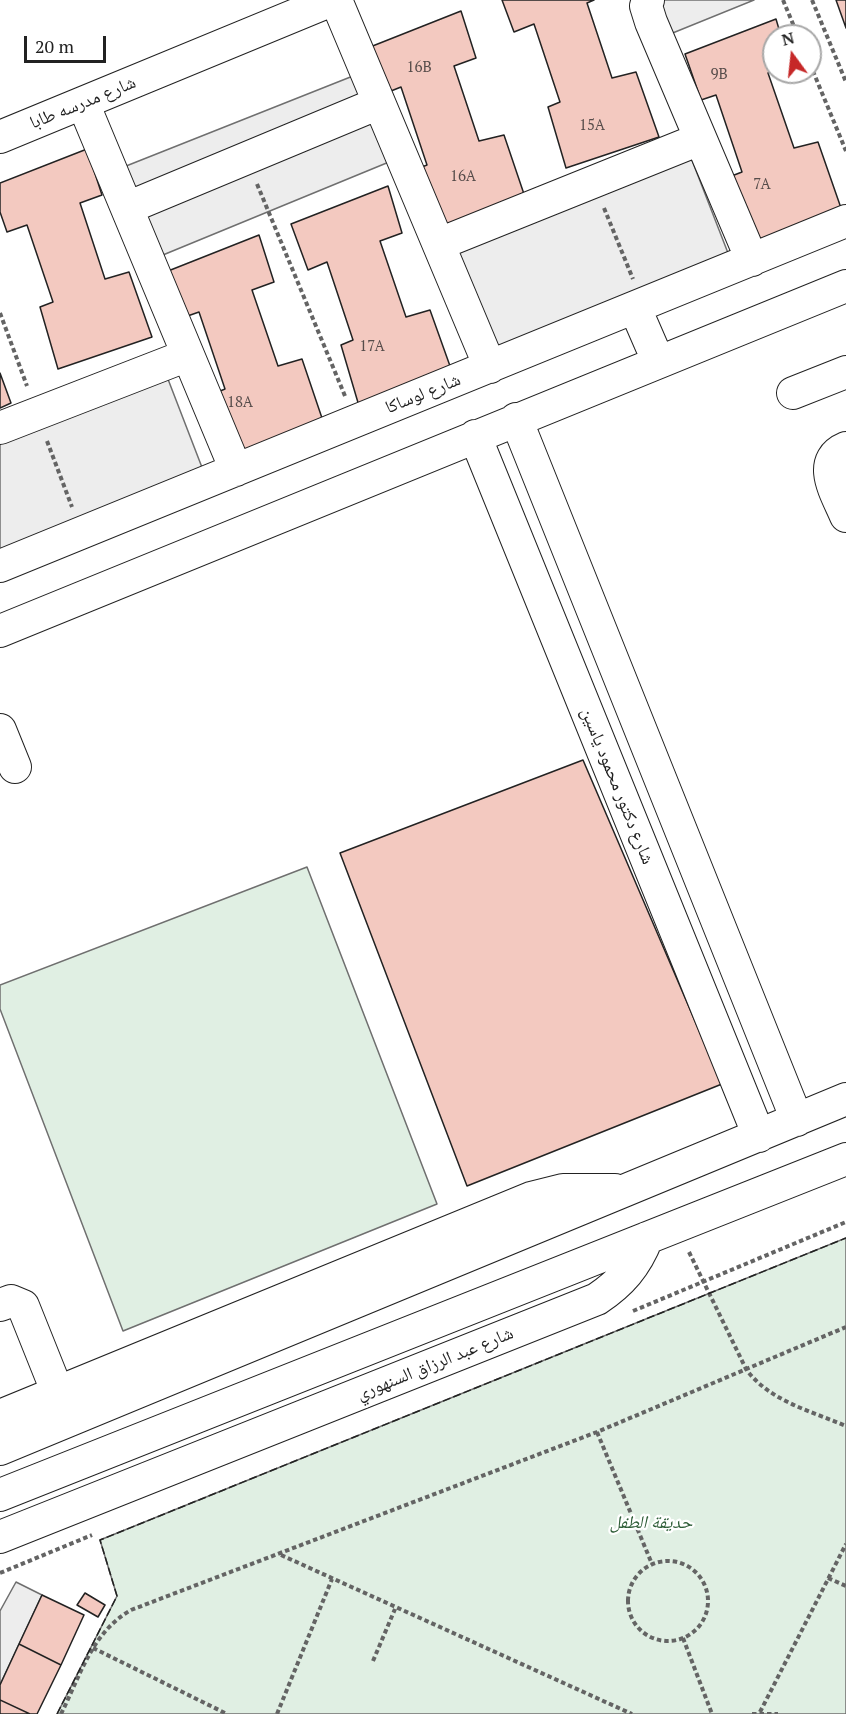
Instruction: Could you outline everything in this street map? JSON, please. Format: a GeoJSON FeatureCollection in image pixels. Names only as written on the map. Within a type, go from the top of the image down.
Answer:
{"type":"FeatureCollection","features":[{"type":"Feature","properties":{"kind":"street"},"geometry":{"type":"LineString","coordinates":[[334,0],[490,367]]}},
{"type":"Feature","properties":{"kind":"street","name":"شارع مدرسه طابا"},"geometry":{"type":"LineString","coordinates":[[0,137],[334,0]]}},
{"type":"Feature","properties":{"kind":"street"},"geometry":{"type":"LineString","coordinates":[[648,0],[646,6],[651,22],[752,260]]}},
{"type":"Feature","properties":{"kind":"street"},"geometry":{"type":"LineString","coordinates":[[83,103],[236,470]]}},
{"type":"Feature","properties":{"kind":"street"},"geometry":{"type":"LineString","coordinates":[[127,208],[379,103]]}},
{"type":"Feature","properties":{"kind":"street"},"geometry":{"type":"LineString","coordinates":[[439,244],[700,139]]}},
{"type":"Feature","properties":{"kind":"street","name":"شارع لوساكا"},"geometry":{"type":"LineString","coordinates":[[0,566],[846,221]]}},
{"type":"Feature","properties":{"kind":"street"},"geometry":{"type":"LineString","coordinates":[[0,631],[846,286]]}},
{"type":"Feature","properties":{"kind":"street"},"geometry":{"type":"LineString","coordinates":[[640,306],[658,361]]}},
{"type":"Feature","properties":{"kind":"street"},"geometry":{"type":"LineString","coordinates":[[0,428],[188,355]]}},
{"type":"Feature","properties":{"kind":"street"},"geometry":{"type":"LineString","coordinates":[[793,393],[846,372]]}},
{"type":"Feature","properties":{"kind":"street"},"geometry":{"type":"LineString","coordinates":[[516,419],[797,1120]]}},
{"type":"Feature","properties":{"kind":"street","name":"شارع دكتور محمود ياسين"},"geometry":{"type":"LineString","coordinates":[[475,436],[759,1136]]}},
{"type":"Feature","properties":{"kind":"street"},"geometry":{"type":"LineString","coordinates":[[846,448],[836,452],[829,465],[831,480],[846,516]]}},
{"type":"Feature","properties":{"kind":"street"},"geometry":{"type":"LineString","coordinates":[[0,730],[15,767]]}},
{"type":"Feature","properties":{"kind":"street"},"geometry":{"type":"LineString","coordinates":[[0,1449],[846,1099]]}},
{"type":"Feature","properties":{"kind":"street"},"geometry":{"type":"LineString","coordinates":[[0,1495],[846,1160]]}},
{"type":"Feature","properties":{"kind":"street"},"geometry":{"type":"LineString","coordinates":[[0,1416],[531,1198],[563,1190],[596,1188],[628,1191]]}},
{"type":"Feature","properties":{"kind":"street","name":"شارع عبد الرزاق السنهوري"},"geometry":{"type":"LineString","coordinates":[[0,1537],[597,1299],[628,1274],[640,1257],[647,1238]]}},
{"type":"Feature","properties":{"kind":"street"},"geometry":{"type":"LineString","coordinates":[[0,1305],[10,1301],[23,1305],[57,1391]]}},
{"type":"Feature","properties":{"kind":"path"},"geometry":{"type":"LineString","coordinates":[[783,0],[793,24]]}},
{"type":"Feature","properties":{"kind":"path"},"geometry":{"type":"LineString","coordinates":[[812,0],[846,82]]}},
{"type":"Feature","properties":{"kind":"path"},"geometry":{"type":"LineString","coordinates":[[818,84],[846,151]]}},
{"type":"Feature","properties":{"kind":"path"},"geometry":{"type":"LineString","coordinates":[[246,159],[356,422]]}},
{"type":"Feature","properties":{"kind":"path"},"geometry":{"type":"LineString","coordinates":[[594,182],[640,306]]}},
{"type":"Feature","properties":{"kind":"path"},"geometry":{"type":"LineString","coordinates":[[677,1227],[746,1369],[757,1384],[774,1395],[846,1426]]}},
{"type":"Feature","properties":{"kind":"path"},"geometry":{"type":"LineString","coordinates":[[61,1714],[93,1648],[110,1623],[131,1610],[597,1432],[846,1327]]}},
{"type":"Feature","properties":{"kind":"path"},"geometry":{"type":"LineString","coordinates":[[597,1432],[652,1564]]}},
{"type":"Feature","properties":{"kind":"path"},"geometry":{"type":"LineString","coordinates":[[760,1712],[846,1544]]}},
{"type":"Feature","properties":{"kind":"path"},"geometry":{"type":"LineString","coordinates":[[280,1554],[395,1609],[632,1714]]}},
{"type":"Feature","properties":{"kind":"path"},"geometry":{"type":"LineString","coordinates":[[677,1562],[698,1575],[705,1586],[707,1611],[702,1622],[683,1638],[658,1640],[637,1628],[631,1617],[628,1592],[633,1580],[652,1564],[677,1562]]}},
{"type":"Feature","properties":{"kind":"path"},"geometry":{"type":"LineString","coordinates":[[828,1578],[846,1586]]}},
{"type":"Feature","properties":{"kind":"path"},"geometry":{"type":"LineString","coordinates":[[277,1714],[332,1579]]}},
{"type":"Feature","properties":{"kind":"path"},"geometry":{"type":"LineString","coordinates":[[373,1661],[395,1609]]}},
{"type":"Feature","properties":{"kind":"path"},"geometry":{"type":"LineString","coordinates":[[683,1638],[712,1714]]}},
{"type":"Feature","properties":{"kind":"path"},"geometry":{"type":"LineString","coordinates":[[93,1648],[227,1714]]}},
{"type":"Feature","properties":{"kind":"path"},"geometry":{"type":"LineString","coordinates":[[752,1714],[760,1712],[778,1714]]}},
{"type":"Feature","properties":{"kind":"green space"},"geometry":{"type":"Polygon","coordinates":[[[307,867],[437,1204],[123,1331],[0,1009],[0,985],[307,867]]]}},
{"type":"Feature","properties":{"kind":"green space","name":"حديقة الطفل"},"geometry":{"type":"Polygon","coordinates":[[[846,1238],[846,1714],[57,1714],[117,1596],[100,1540],[846,1238]]]}},
{"type":"Feature","properties":{"kind":"shaded area"},"geometry":{"type":"Polygon","coordinates":[[[634,0],[754,0],[648,43],[634,0]]]}},
{"type":"Feature","properties":{"kind":"shaded area"},"geometry":{"type":"Polygon","coordinates":[[[358,74],[389,162],[141,264],[111,172],[358,74]]]}},
{"type":"Feature","properties":{"kind":"shaded area"},"geometry":{"type":"Polygon","coordinates":[[[688,150],[728,253],[480,355],[440,250],[688,150]]]}},
{"type":"Feature","properties":{"kind":"shaded area"},"geometry":{"type":"Polygon","coordinates":[[[166,374],[203,470],[0,553],[0,437],[166,374]]]}},
{"type":"Feature","properties":{"kind":"shaded area"},"geometry":{"type":"Polygon","coordinates":[[[16,1582],[42,1595],[0,1685],[0,1611],[16,1582]]]}},
{"type":"Feature","properties":{"kind":"building"},"geometry":{"type":"Polygon","coordinates":[[[502,0],[594,0],[587,3],[612,78],[636,72],[659,137],[566,168],[548,107],[560,102],[534,24],[514,32],[502,0]]]}},
{"type":"Feature","properties":{"kind":"building"},"geometry":{"type":"Polygon","coordinates":[[[836,0],[846,0],[846,28],[836,0]]]}},
{"type":"Feature","properties":{"kind":"building"},"geometry":{"type":"Polygon","coordinates":[[[461,11],[476,58],[454,66],[479,141],[504,135],[526,200],[442,226],[414,170],[427,165],[401,87],[381,95],[365,49],[461,11]]]}},
{"type":"Feature","properties":{"kind":"building"},"geometry":{"type":"Polygon","coordinates":[[[776,19],[777,24],[763,24],[776,19]]]}},
{"type":"Feature","properties":{"kind":"building"},"geometry":{"type":"Polygon","coordinates":[[[762,24],[762,84],[772,84],[794,148],[818,142],[841,208],[756,241],[729,177],[742,172],[716,95],[701,100],[685,54],[762,24]]]}},
{"type":"Feature","properties":{"kind":"building"},"geometry":{"type":"Polygon","coordinates":[[[87,149],[102,195],[80,203],[105,279],[129,272],[152,337],[58,369],[40,307],[53,302],[27,225],[7,232],[0,212],[0,183],[87,149]]]}},
{"type":"Feature","properties":{"kind":"building"},"geometry":{"type":"Polygon","coordinates":[[[388,186],[402,233],[380,241],[406,317],[430,310],[450,366],[359,406],[341,345],[353,340],[327,262],[308,270],[291,224],[388,186]]]}},
{"type":"Feature","properties":{"kind":"building"},"geometry":{"type":"Polygon","coordinates":[[[259,235],[274,282],[252,290],[278,366],[302,359],[324,424],[237,452],[213,394],[225,389],[199,312],[179,319],[163,273],[259,235]]]}},
{"type":"Feature","properties":{"kind":"building"},"geometry":{"type":"Polygon","coordinates":[[[0,373],[11,403],[0,408],[0,373]]]}},
{"type":"Feature","properties":{"kind":"building"},"geometry":{"type":"Polygon","coordinates":[[[583,760],[722,1084],[467,1186],[340,853],[583,760]]]}},
{"type":"Feature","properties":{"kind":"building"},"geometry":{"type":"Polygon","coordinates":[[[85,1593],[105,1605],[98,1617],[77,1605],[85,1593]]]}},
{"type":"Feature","properties":{"kind":"building"},"geometry":{"type":"Polygon","coordinates":[[[42,1595],[84,1615],[61,1665],[19,1644],[42,1595]]]}},
{"type":"Feature","properties":{"kind":"building"},"geometry":{"type":"Polygon","coordinates":[[[19,1644],[61,1665],[37,1714],[30,1714],[0,1700],[0,1685],[19,1644]]]}},
{"type":"Feature","properties":{"kind":"building"},"geometry":{"type":"Polygon","coordinates":[[[0,1700],[30,1714],[0,1714],[0,1700]]]}},
{"type":"Feature","properties":{"kind":"fence"},"geometry":{"type":"LineString","coordinates":[[57,1714],[117,1596],[100,1540],[846,1238]]}}]}
